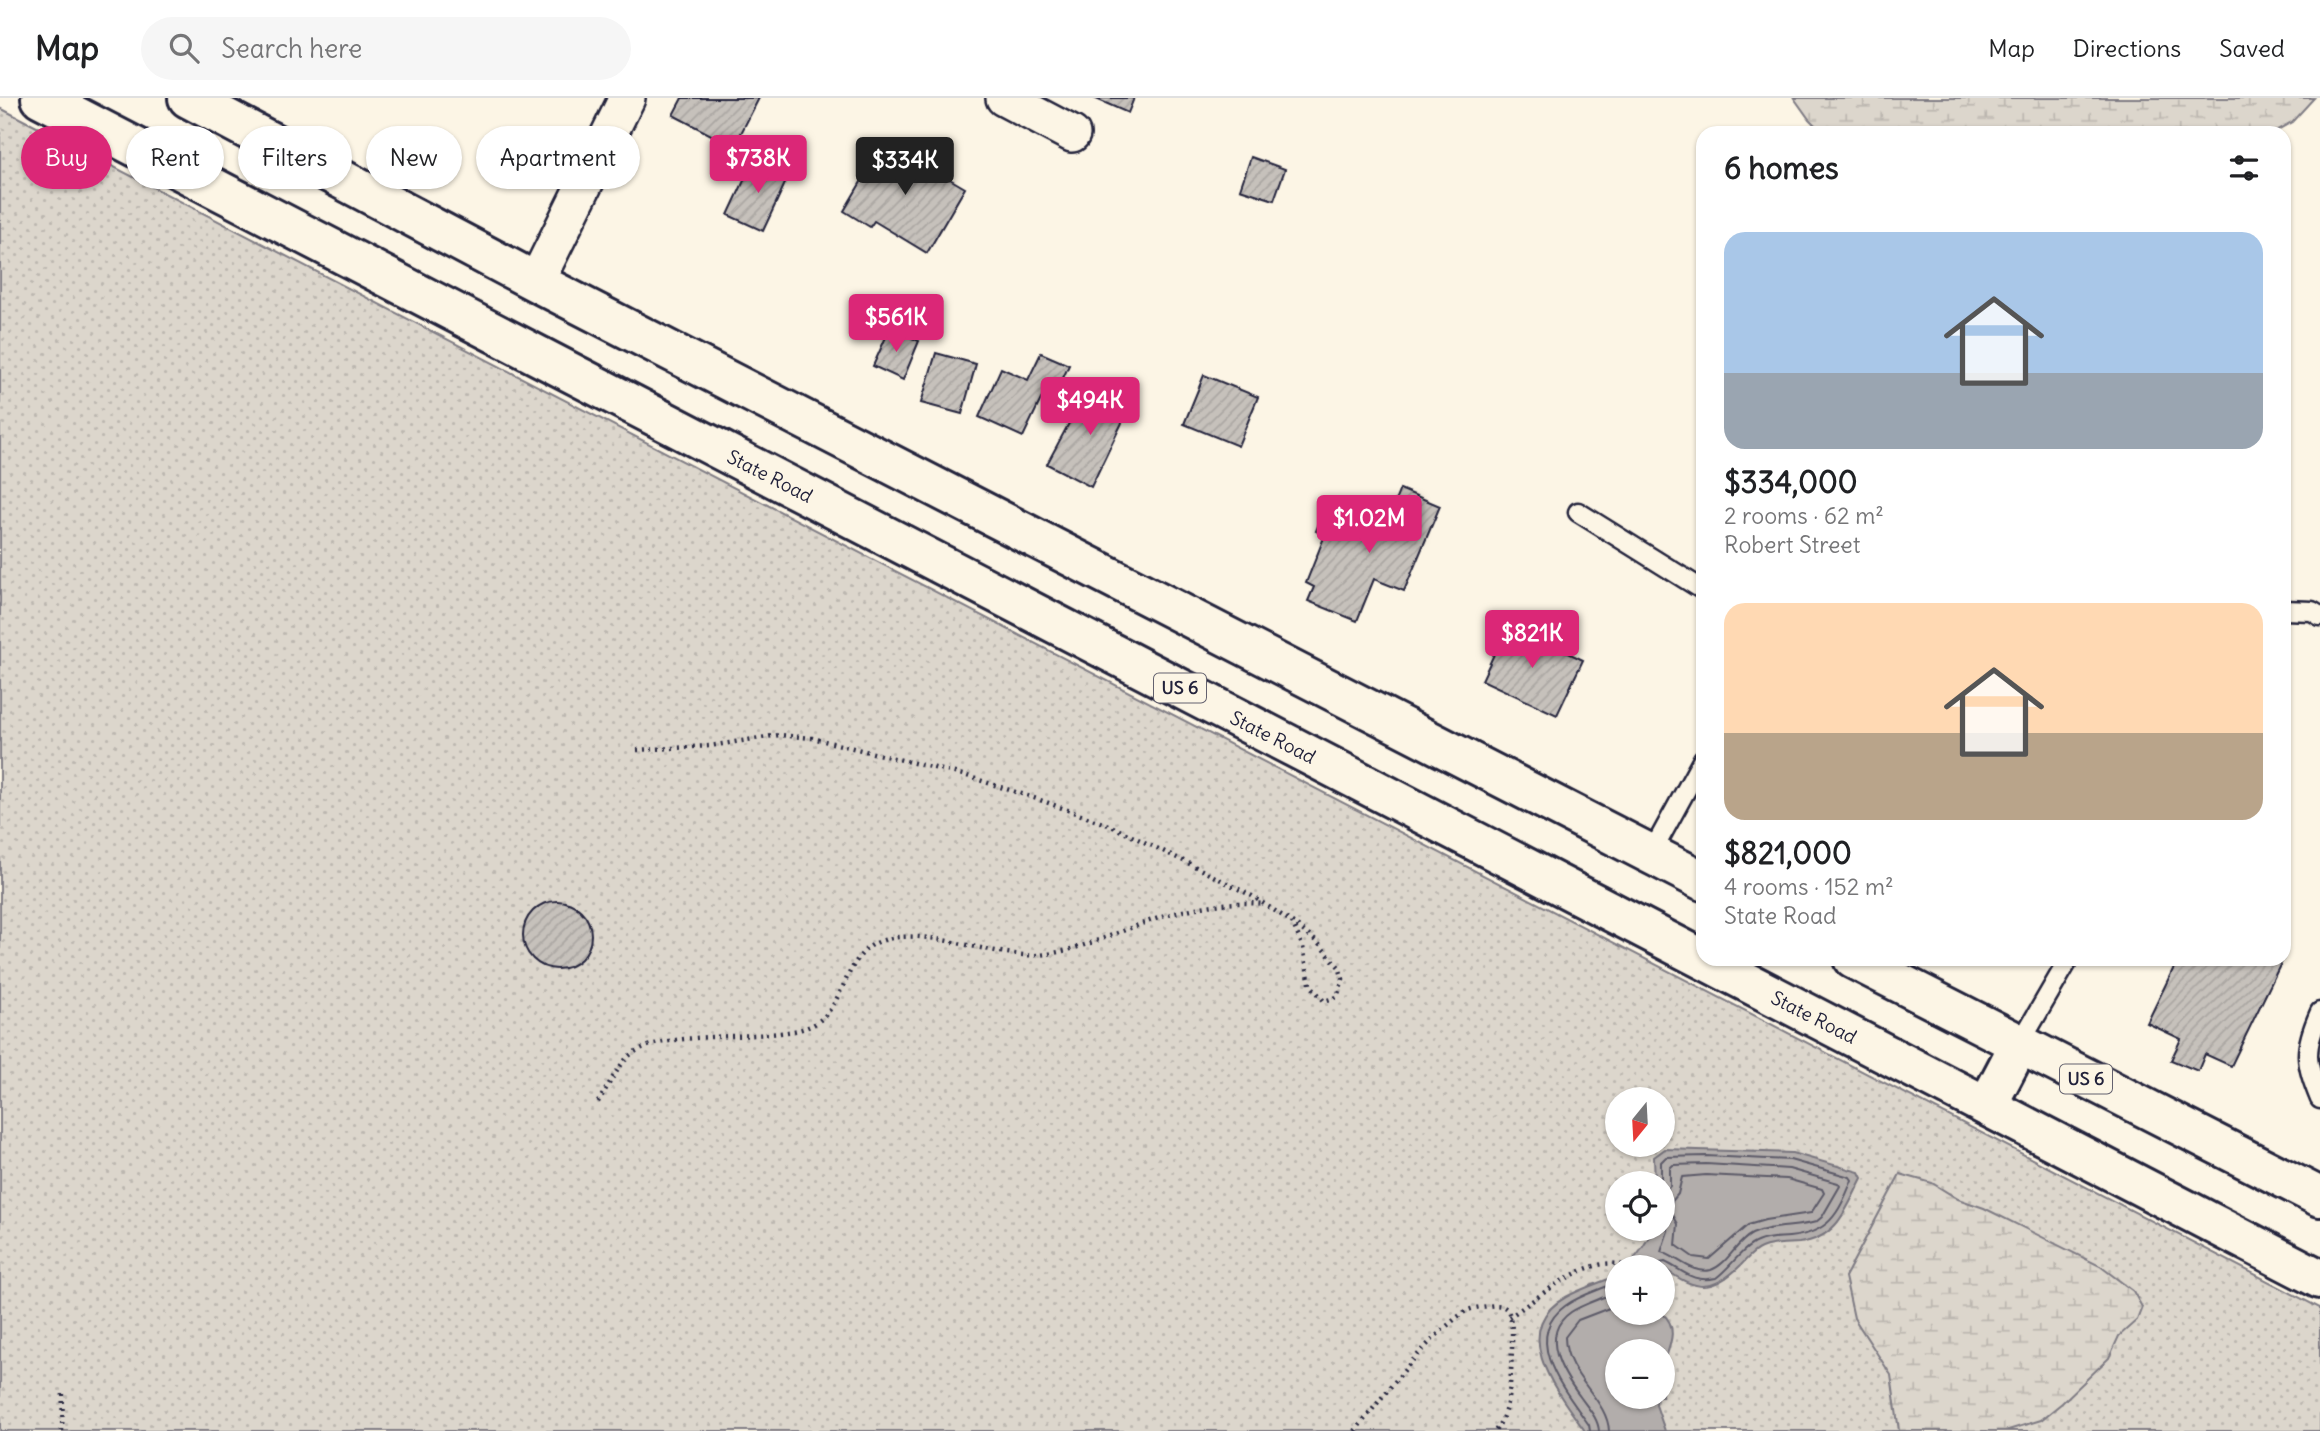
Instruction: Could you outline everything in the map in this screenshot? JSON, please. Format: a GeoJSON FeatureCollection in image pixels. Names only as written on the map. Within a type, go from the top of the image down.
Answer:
{"type":"FeatureCollection","features":[{"type":"Feature","properties":{"kind":"main road","name":"State Road"},"geometry":{"type":"LineString","coordinates":[[41,98],[1696,955]]}},
{"type":"Feature","properties":{"kind":"main road"},"geometry":{"type":"LineString","coordinates":[[188,98],[536,282],[1696,877]]}},
{"type":"Feature","properties":{"kind":"main road","name":"State Road"},"geometry":{"type":"LineString","coordinates":[[1717,966],[2320,1279]]}},
{"type":"Feature","properties":{"kind":"main road","name":"US 6"},"geometry":{"type":"LineString","coordinates":[[1867,966],[2319,1195]]}},
{"type":"Feature","properties":{"kind":"main road"},"geometry":{"type":"LineString","coordinates":[[1987,1106],[2019,1045]]}},
{"type":"Feature","properties":{"kind":"street"},"geometry":{"type":"LineString","coordinates":[[536,282],[626,98]]}},
{"type":"Feature","properties":{"kind":"street"},"geometry":{"type":"LineString","coordinates":[[1004,98],[1072,134]]}},
{"type":"Feature","properties":{"kind":"lane"},"geometry":{"type":"LineString","coordinates":[[1578,512],[1696,586]]}},
{"type":"Feature","properties":{"kind":"lane"},"geometry":{"type":"LineString","coordinates":[[2291,610],[2312,611],[2320,615]]}},
{"type":"Feature","properties":{"kind":"lane"},"geometry":{"type":"LineString","coordinates":[[1651,854],[1696,783]]}},
{"type":"Feature","properties":{"kind":"lane"},"geometry":{"type":"LineString","coordinates":[[2019,1045],[2064,966]]}},
{"type":"Feature","properties":{"kind":"lane"},"geometry":{"type":"LineString","coordinates":[[2320,1012],[2309,1038],[2308,1069],[2320,1099]]}},
{"type":"Feature","properties":{"kind":"path"},"geometry":{"type":"LineString","coordinates":[[637,750],[709,746],[779,735],[812,738],[954,772],[1111,826],[1192,864],[1292,922],[1317,942],[1339,967],[1343,979],[1342,988],[1336,997],[1324,1001],[1310,984],[1303,947],[1292,922]]}},
{"type":"Feature","properties":{"kind":"path"},"geometry":{"type":"LineString","coordinates":[[598,1102],[628,1056],[647,1047],[704,1037],[791,1031],[807,1028],[820,1021],[856,961],[867,948],[880,941],[915,937],[1013,955],[1040,955],[1074,948],[1194,908],[1237,901],[1264,904]]}},
{"type":"Feature","properties":{"kind":"path"},"geometry":{"type":"LineString","coordinates":[[1509,1317],[1563,1279],[1605,1266]]}},
{"type":"Feature","properties":{"kind":"path"},"geometry":{"type":"LineString","coordinates":[[1355,1431],[1423,1351],[1465,1311],[1495,1305],[1504,1307],[1509,1317],[1511,1349],[1508,1393],[1500,1425],[1495,1431]]}},
{"type":"Feature","properties":{"kind":"path"},"geometry":{"type":"LineString","coordinates":[[62,1431],[63,1391]]}},
{"type":"Feature","properties":{"kind":"green space"},"geometry":{"type":"Polygon","coordinates":[[[1794,98],[2314,98],[2292,122],[2285,126],[1816,126],[1794,98]]]}},
{"type":"Feature","properties":{"kind":"green space"},"geometry":{"type":"Polygon","coordinates":[[[0,108],[35,126],[21,126],[21,189],[112,189],[112,166],[126,173],[126,189],[157,189],[2320,1308],[2320,1431],[0,1431],[0,108]]]}},
{"type":"Feature","properties":{"kind":"green space"},"geometry":{"type":"Polygon","coordinates":[[[1900,1174],[1932,1183],[1958,1199],[1984,1208],[2100,1266],[2133,1291],[2142,1307],[2137,1320],[2119,1336],[2109,1358],[2041,1420],[2005,1431],[1899,1431],[1891,1375],[1854,1318],[1845,1277],[1900,1174]]]}},
{"type":"Feature","properties":{"kind":"water"},"geometry":{"type":"Polygon","coordinates":[[[1675,1149],[1792,1153],[1859,1172],[1862,1178],[1839,1220],[1823,1235],[1799,1243],[1775,1244],[1761,1248],[1719,1282],[1700,1286],[1675,1275],[1675,1255],[1637,1255],[1647,1241],[1675,1241],[1675,1171],[1655,1171],[1654,1157],[1675,1157],[1675,1149]]]}},
{"type":"Feature","properties":{"kind":"water"},"geometry":{"type":"Polygon","coordinates":[[[1605,1280],[1605,1325],[1671,1325],[1672,1339],[1605,1339],[1605,1409],[1657,1409],[1665,1431],[1585,1431],[1563,1400],[1543,1363],[1539,1344],[1540,1327],[1549,1311],[1571,1294],[1605,1280]]]}},
{"type":"Feature","properties":{"kind":"building"},"geometry":{"type":"Polygon","coordinates":[[[682,98],[759,98],[734,147],[673,115],[682,98]]]}},
{"type":"Feature","properties":{"kind":"building"},"geometry":{"type":"Polygon","coordinates":[[[1094,98],[1134,98],[1128,113],[1094,98]]]}},
{"type":"Feature","properties":{"kind":"building"},"geometry":{"type":"Polygon","coordinates":[[[885,141],[965,188],[927,253],[874,221],[870,227],[844,211],[885,141]]]}},
{"type":"Feature","properties":{"kind":"building"},"geometry":{"type":"Polygon","coordinates":[[[1251,157],[1285,169],[1274,200],[1240,189],[1251,157]]]}},
{"type":"Feature","properties":{"kind":"building"},"geometry":{"type":"Polygon","coordinates":[[[754,159],[789,175],[763,231],[728,215],[754,159]]]}},
{"type":"Feature","properties":{"kind":"building"},"geometry":{"type":"Polygon","coordinates":[[[890,328],[919,341],[903,380],[873,366],[890,328]]]}},
{"type":"Feature","properties":{"kind":"building"},"geometry":{"type":"Polygon","coordinates":[[[936,353],[976,364],[962,414],[921,403],[936,353]]]}},
{"type":"Feature","properties":{"kind":"building"},"geometry":{"type":"Polygon","coordinates":[[[1041,353],[1069,365],[1053,400],[1043,395],[1023,437],[979,417],[1001,368],[1028,380],[1041,353]]]}},
{"type":"Feature","properties":{"kind":"building"},"geometry":{"type":"Polygon","coordinates":[[[1204,375],[1258,397],[1238,446],[1184,424],[1204,375]]]}},
{"type":"Feature","properties":{"kind":"building"},"geometry":{"type":"Polygon","coordinates":[[[1113,387],[1134,398],[1091,487],[1047,464],[1083,397],[1103,407],[1113,387]]]}},
{"type":"Feature","properties":{"kind":"building"},"geometry":{"type":"Polygon","coordinates":[[[1400,489],[1440,506],[1404,591],[1374,579],[1357,621],[1308,601],[1314,587],[1306,583],[1325,535],[1316,531],[1324,511],[1381,536],[1400,489]]]}},
{"type":"Feature","properties":{"kind":"building"},"geometry":{"type":"Polygon","coordinates":[[[1508,624],[1583,660],[1557,715],[1482,680],[1508,624]]]}},
{"type":"Feature","properties":{"kind":"building"},"geometry":{"type":"Polygon","coordinates":[[[557,901],[570,904],[581,911],[588,922],[591,935],[588,948],[581,959],[570,966],[557,969],[544,966],[533,959],[526,948],[523,935],[526,922],[533,911],[544,904],[557,901]]]}},
{"type":"Feature","properties":{"kind":"building"},"geometry":{"type":"Polygon","coordinates":[[[2175,966],[2280,966],[2231,1066],[2205,1054],[2198,1071],[2171,1060],[2181,1039],[2147,1023],[2175,966]]]}}]}
